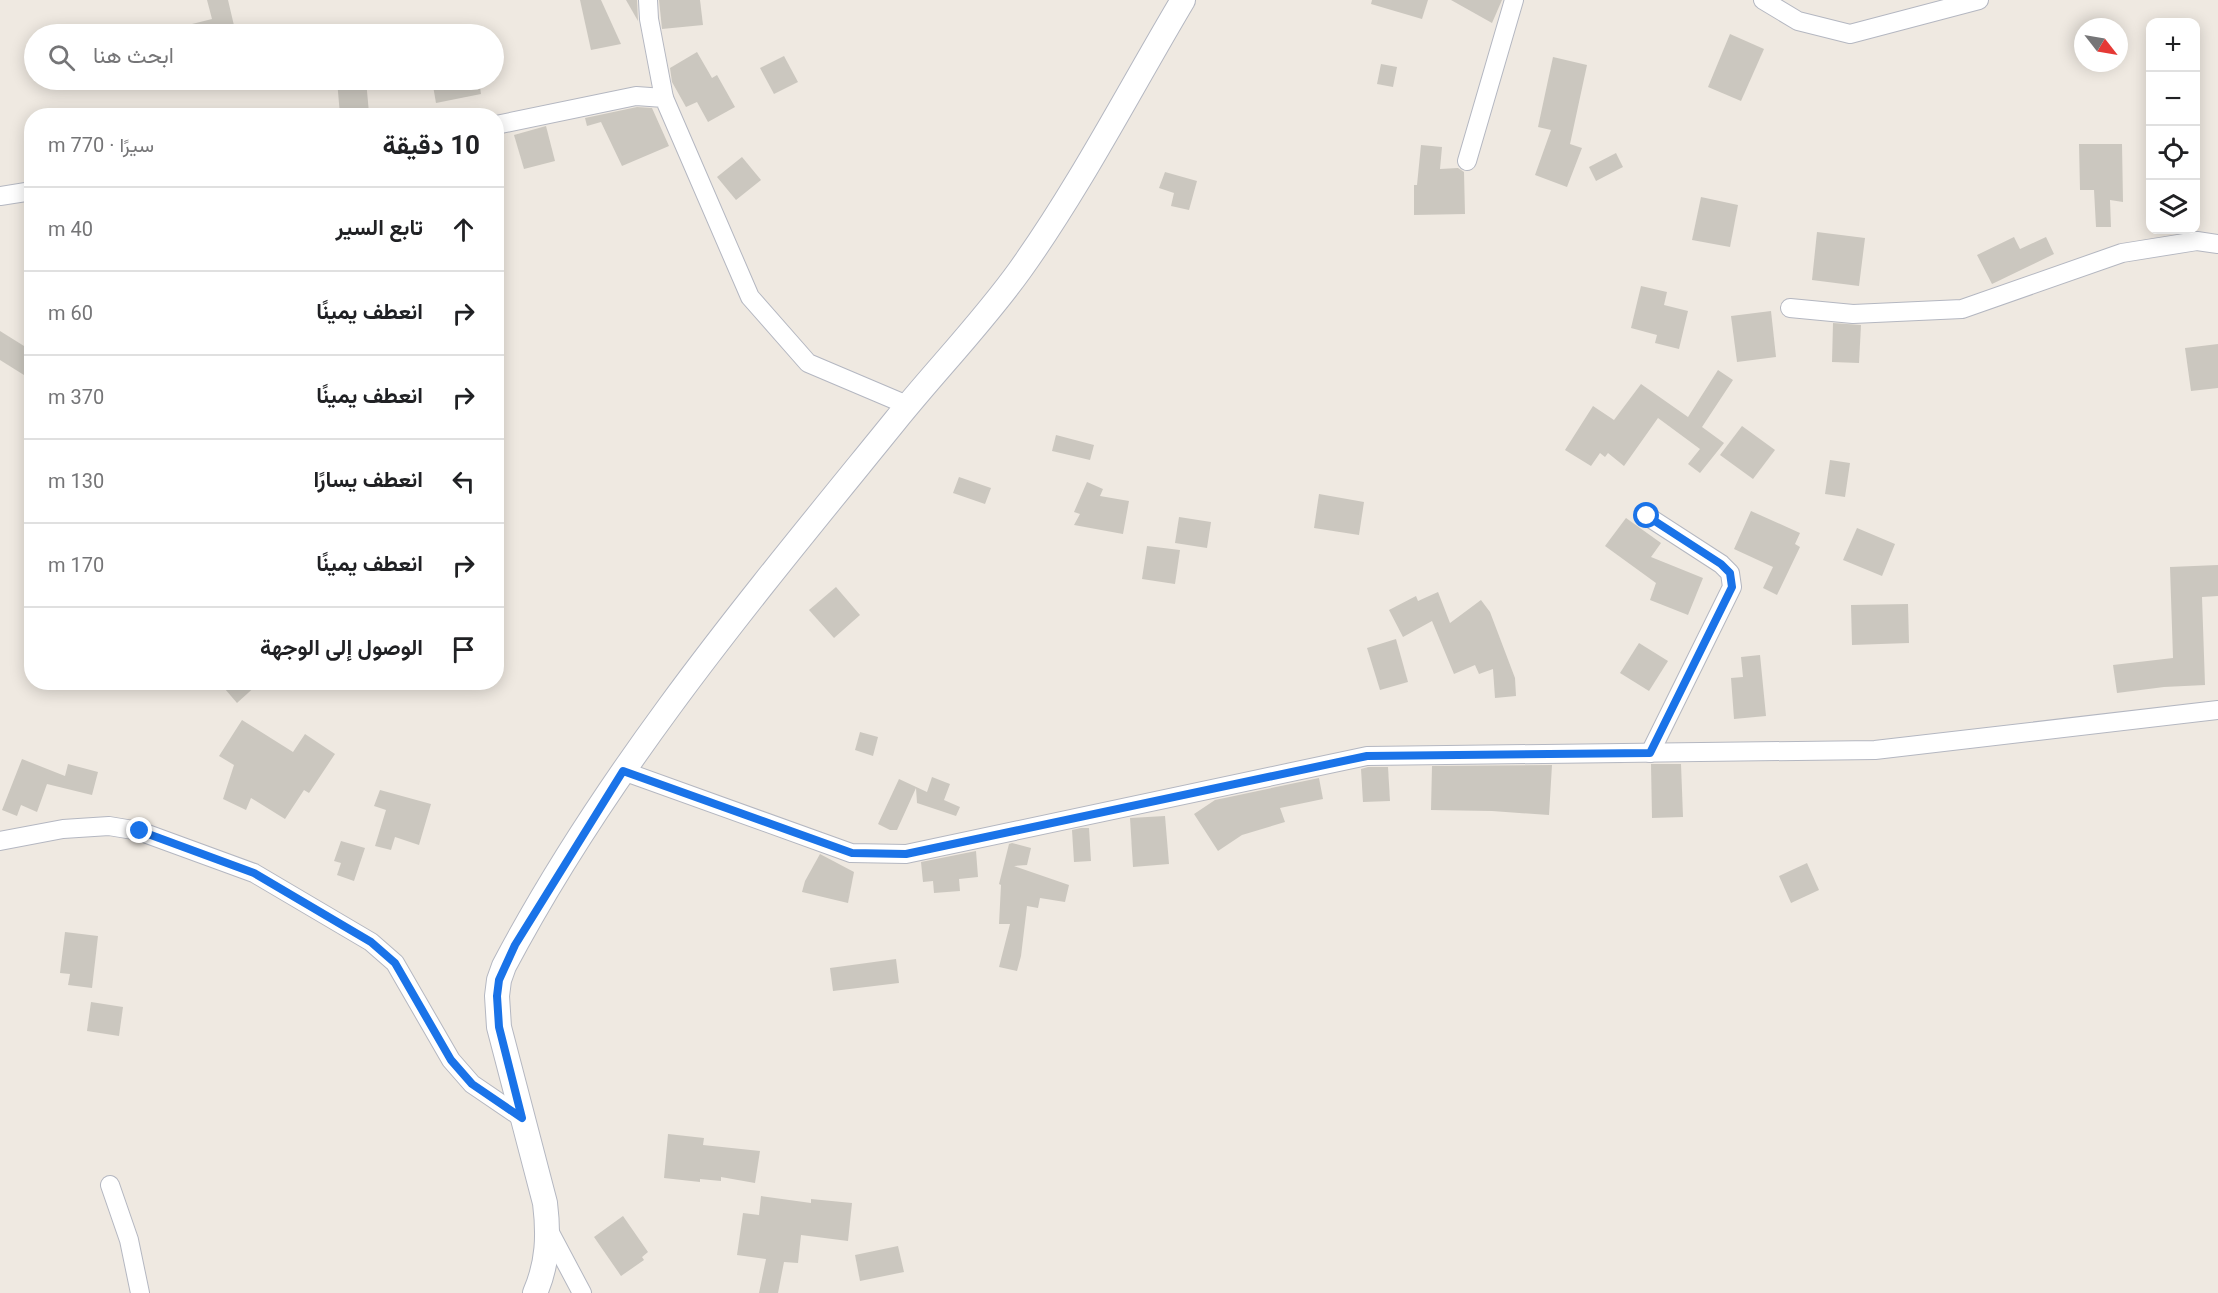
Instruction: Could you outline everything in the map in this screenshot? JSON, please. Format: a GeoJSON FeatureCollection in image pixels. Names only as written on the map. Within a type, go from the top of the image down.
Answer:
{"type":"FeatureCollection","features":[{"type":"Feature","properties":{"kind":"main road"},"geometry":{"type":"LineString","coordinates":[[535,1293],[548,1251],[545,1203],[499,1027],[497,996],[499,980],[515,945],[623,771],[723,633],[907,405],[1019,271],[1075,183],[1183,0]]}},
{"type":"Feature","properties":{"kind":"street"},"geometry":{"type":"LineString","coordinates":[[648,0],[649,19],[664,98],[750,297],[808,363],[907,405]]}},
{"type":"Feature","properties":{"kind":"street"},"geometry":{"type":"LineString","coordinates":[[1467,161],[1514,0]]}},
{"type":"Feature","properties":{"kind":"street"},"geometry":{"type":"LineString","coordinates":[[1763,0],[1798,21],[1850,34],[1979,0]]}},
{"type":"Feature","properties":{"kind":"street"},"geometry":{"type":"LineString","coordinates":[[504,123],[636,96],[664,98]]}},
{"type":"Feature","properties":{"kind":"street"},"geometry":{"type":"LineString","coordinates":[[0,196],[24,192]]}},
{"type":"Feature","properties":{"kind":"street"},"geometry":{"type":"LineString","coordinates":[[1790,308],[1853,314],[1962,309],[2122,253],[2197,241],[2218,244]]}},
{"type":"Feature","properties":{"kind":"street"},"geometry":{"type":"LineString","coordinates":[[1647,516],[1721,564],[1730,573],[1732,587],[1650,753]]}},
{"type":"Feature","properties":{"kind":"street"},"geometry":{"type":"LineString","coordinates":[[623,771],[852,853],[906,854],[1367,756],[1875,750],[2218,710]]}},
{"type":"Feature","properties":{"kind":"street"},"geometry":{"type":"LineString","coordinates":[[0,841],[63,829],[110,826],[140,831],[254,873],[371,942],[395,963],[451,1060],[472,1084],[522,1118]]}},
{"type":"Feature","properties":{"kind":"street"},"geometry":{"type":"LineString","coordinates":[[110,1185],[129,1240],[140,1293]]}},
{"type":"Feature","properties":{"kind":"street"},"geometry":{"type":"LineString","coordinates":[[548,1229],[582,1293]]}},
{"type":"Feature","properties":{"kind":"building"},"geometry":{"type":"Polygon","coordinates":[[[207,0],[228,0],[234,24],[192,24],[212,19],[207,0]]]}},
{"type":"Feature","properties":{"kind":"building"},"geometry":{"type":"Polygon","coordinates":[[[580,0],[601,0],[621,44],[591,50],[580,0]]]}},
{"type":"Feature","properties":{"kind":"building"},"geometry":{"type":"Polygon","coordinates":[[[626,0],[637,0],[638,21],[626,0]]]}},
{"type":"Feature","properties":{"kind":"building"},"geometry":{"type":"Polygon","coordinates":[[[659,0],[700,0],[703,25],[662,29],[659,0]]]}},
{"type":"Feature","properties":{"kind":"building"},"geometry":{"type":"Polygon","coordinates":[[[1372,0],[1428,0],[1422,19],[1371,4],[1372,0]]]}},
{"type":"Feature","properties":{"kind":"building"},"geometry":{"type":"Polygon","coordinates":[[[1451,0],[1502,0],[1492,23],[1451,0]]]}},
{"type":"Feature","properties":{"kind":"building"},"geometry":{"type":"Polygon","coordinates":[[[1730,34],[1764,49],[1741,101],[1708,87],[1730,34]]]}},
{"type":"Feature","properties":{"kind":"building"},"geometry":{"type":"Polygon","coordinates":[[[697,52],[712,78],[717,75],[735,107],[708,122],[697,102],[686,107],[672,82],[670,68],[697,52]]]}},
{"type":"Feature","properties":{"kind":"building"},"geometry":{"type":"Polygon","coordinates":[[[784,56],[798,82],[774,94],[760,68],[784,56]]]}},
{"type":"Feature","properties":{"kind":"building"},"geometry":{"type":"Polygon","coordinates":[[[1553,57],[1587,65],[1570,144],[1582,148],[1567,187],[1535,175],[1551,130],[1538,127],[1553,57]]]}},
{"type":"Feature","properties":{"kind":"building"},"geometry":{"type":"Polygon","coordinates":[[[1381,64],[1397,67],[1393,87],[1377,84],[1381,64]]]}},
{"type":"Feature","properties":{"kind":"building"},"geometry":{"type":"Polygon","coordinates":[[[338,90],[367,90],[369,108],[339,108],[338,90]]]}},
{"type":"Feature","properties":{"kind":"building"},"geometry":{"type":"Polygon","coordinates":[[[434,90],[480,90],[481,94],[436,103],[434,90]]]}},
{"type":"Feature","properties":{"kind":"building"},"geometry":{"type":"Polygon","coordinates":[[[637,107],[652,108],[669,146],[622,166],[601,122],[587,126],[585,118],[637,107]]]}},
{"type":"Feature","properties":{"kind":"building"},"geometry":{"type":"Polygon","coordinates":[[[546,126],[555,161],[524,169],[514,135],[546,126]]]}},
{"type":"Feature","properties":{"kind":"building"},"geometry":{"type":"Polygon","coordinates":[[[2079,144],[2122,144],[2123,202],[2110,200],[2111,227],[2096,227],[2094,190],[2080,190],[2079,144]]]}},
{"type":"Feature","properties":{"kind":"building"},"geometry":{"type":"Polygon","coordinates":[[[1421,145],[1442,147],[1440,169],[1458,168],[1464,172],[1465,214],[1414,215],[1414,185],[1417,185],[1421,145]]]}},
{"type":"Feature","properties":{"kind":"building"},"geometry":{"type":"Polygon","coordinates":[[[1616,153],[1623,167],[1596,181],[1589,167],[1616,153]]]}},
{"type":"Feature","properties":{"kind":"building"},"geometry":{"type":"Polygon","coordinates":[[[742,157],[761,180],[736,200],[717,177],[742,157]]]}},
{"type":"Feature","properties":{"kind":"building"},"geometry":{"type":"Polygon","coordinates":[[[1165,172],[1197,181],[1189,210],[1171,206],[1174,193],[1159,188],[1165,172]]]}},
{"type":"Feature","properties":{"kind":"building"},"geometry":{"type":"Polygon","coordinates":[[[1701,197],[1738,205],[1730,247],[1692,240],[1701,197]]]}},
{"type":"Feature","properties":{"kind":"building"},"geometry":{"type":"Polygon","coordinates":[[[1817,232],[1865,238],[1859,286],[1812,280],[1817,232]]]}},
{"type":"Feature","properties":{"kind":"building"},"geometry":{"type":"Polygon","coordinates":[[[2014,237],[2020,249],[2046,237],[2054,254],[1992,284],[1977,255],[2014,237]]]}},
{"type":"Feature","properties":{"kind":"building"},"geometry":{"type":"Polygon","coordinates":[[[1641,286],[1667,292],[1664,305],[1688,311],[1679,349],[1655,343],[1657,335],[1631,328],[1641,286]]]}},
{"type":"Feature","properties":{"kind":"building"},"geometry":{"type":"Polygon","coordinates":[[[1771,311],[1776,357],[1737,362],[1731,316],[1771,311]]]}},
{"type":"Feature","properties":{"kind":"building"},"geometry":{"type":"Polygon","coordinates":[[[1833,323],[1861,325],[1859,363],[1832,362],[1833,323]]]}},
{"type":"Feature","properties":{"kind":"building"},"geometry":{"type":"Polygon","coordinates":[[[0,331],[24,346],[24,375],[0,360],[0,331]]]}},
{"type":"Feature","properties":{"kind":"building"},"geometry":{"type":"Polygon","coordinates":[[[2218,344],[2218,388],[2191,391],[2185,348],[2218,344]]]}},
{"type":"Feature","properties":{"kind":"building"},"geometry":{"type":"Polygon","coordinates":[[[1718,370],[1733,380],[1702,427],[1724,443],[1700,473],[1688,464],[1700,449],[1658,418],[1624,466],[1608,453],[1605,457],[1600,453],[1591,466],[1565,450],[1593,406],[1614,420],[1641,384],[1688,417],[1718,370]]]}},
{"type":"Feature","properties":{"kind":"building"},"geometry":{"type":"Polygon","coordinates":[[[1742,426],[1775,450],[1753,479],[1720,455],[1742,426]]]}},
{"type":"Feature","properties":{"kind":"building"},"geometry":{"type":"Polygon","coordinates":[[[1056,435],[1094,445],[1090,460],[1052,451],[1056,435]]]}},
{"type":"Feature","properties":{"kind":"building"},"geometry":{"type":"Polygon","coordinates":[[[1830,460],[1850,463],[1845,497],[1825,494],[1830,460]]]}},
{"type":"Feature","properties":{"kind":"building"},"geometry":{"type":"Polygon","coordinates":[[[959,477],[991,488],[985,504],[953,493],[959,477]]]}},
{"type":"Feature","properties":{"kind":"building"},"geometry":{"type":"Polygon","coordinates":[[[1087,482],[1103,489],[1100,496],[1129,501],[1123,534],[1074,525],[1080,514],[1074,512],[1087,482]]]}},
{"type":"Feature","properties":{"kind":"building"},"geometry":{"type":"Polygon","coordinates":[[[1319,494],[1364,502],[1359,535],[1314,528],[1319,494]]]}},
{"type":"Feature","properties":{"kind":"building"},"geometry":{"type":"Polygon","coordinates":[[[1751,511],[1800,533],[1795,544],[1800,547],[1777,595],[1763,588],[1773,567],[1734,549],[1751,511]]]}},
{"type":"Feature","properties":{"kind":"building"},"geometry":{"type":"Polygon","coordinates":[[[1179,517],[1211,522],[1207,548],[1175,543],[1179,517]]]}},
{"type":"Feature","properties":{"kind":"building"},"geometry":{"type":"Polygon","coordinates":[[[1626,518],[1661,543],[1651,557],[1703,578],[1688,615],[1650,600],[1656,583],[1605,546],[1626,518]]]}},
{"type":"Feature","properties":{"kind":"building"},"geometry":{"type":"Polygon","coordinates":[[[1857,528],[1895,544],[1882,576],[1843,560],[1857,528]]]}},
{"type":"Feature","properties":{"kind":"building"},"geometry":{"type":"Polygon","coordinates":[[[1147,546],[1180,550],[1175,584],[1142,579],[1147,546]]]}},
{"type":"Feature","properties":{"kind":"building"},"geometry":{"type":"Polygon","coordinates":[[[2218,565],[2218,596],[2202,597],[2205,685],[2117,693],[2113,665],[2173,658],[2170,567],[2218,565]]]}},
{"type":"Feature","properties":{"kind":"building"},"geometry":{"type":"Polygon","coordinates":[[[836,587],[860,615],[834,638],[809,610],[836,587]]]}},
{"type":"Feature","properties":{"kind":"building"},"geometry":{"type":"Polygon","coordinates":[[[1438,592],[1450,623],[1481,600],[1490,612],[1515,678],[1516,696],[1495,698],[1493,669],[1479,674],[1475,665],[1454,674],[1432,621],[1403,637],[1389,610],[1416,596],[1418,601],[1438,592]]]}},
{"type":"Feature","properties":{"kind":"building"},"geometry":{"type":"Polygon","coordinates":[[[1908,604],[1909,643],[1852,645],[1851,605],[1908,604]]]}},
{"type":"Feature","properties":{"kind":"building"},"geometry":{"type":"Polygon","coordinates":[[[1396,639],[1408,682],[1380,690],[1367,648],[1396,639]]]}},
{"type":"Feature","properties":{"kind":"building"},"geometry":{"type":"Polygon","coordinates":[[[1639,643],[1668,661],[1649,691],[1620,673],[1639,643]]]}},
{"type":"Feature","properties":{"kind":"building"},"geometry":{"type":"Polygon","coordinates":[[[1760,655],[1766,716],[1734,719],[1731,678],[1743,677],[1741,657],[1760,655]]]}},
{"type":"Feature","properties":{"kind":"building"},"geometry":{"type":"Polygon","coordinates":[[[226,690],[251,690],[237,703],[226,690]]]}},
{"type":"Feature","properties":{"kind":"building"},"geometry":{"type":"Polygon","coordinates":[[[242,720],[293,752],[305,734],[335,754],[309,793],[304,790],[285,819],[251,798],[246,810],[223,799],[234,765],[219,756],[242,720]]]}},
{"type":"Feature","properties":{"kind":"building"},"geometry":{"type":"Polygon","coordinates":[[[860,732],[878,737],[873,756],[855,750],[860,732]]]}},
{"type":"Feature","properties":{"kind":"building"},"geometry":{"type":"Polygon","coordinates":[[[22,759],[65,776],[68,764],[98,772],[92,795],[47,784],[37,812],[21,805],[17,816],[2,810],[22,759]]]}},
{"type":"Feature","properties":{"kind":"building"},"geometry":{"type":"Polygon","coordinates":[[[1651,764],[1681,764],[1683,817],[1652,818],[1651,764]]]}},
{"type":"Feature","properties":{"kind":"building"},"geometry":{"type":"Polygon","coordinates":[[[1552,765],[1549,815],[1431,810],[1432,766],[1552,765]]]}},
{"type":"Feature","properties":{"kind":"building"},"geometry":{"type":"Polygon","coordinates":[[[1388,767],[1390,801],[1363,802],[1361,769],[1388,767]]]}},
{"type":"Feature","properties":{"kind":"building"},"geometry":{"type":"Polygon","coordinates":[[[932,777],[950,784],[944,800],[960,807],[956,816],[917,803],[916,788],[897,830],[890,830],[878,824],[899,779],[927,792],[932,777]]]}},
{"type":"Feature","properties":{"kind":"building"},"geometry":{"type":"Polygon","coordinates":[[[1319,778],[1323,799],[1280,808],[1285,822],[1242,835],[1218,851],[1194,814],[1215,800],[1319,778]]]}},
{"type":"Feature","properties":{"kind":"building"},"geometry":{"type":"Polygon","coordinates":[[[380,790],[431,804],[419,845],[395,837],[391,850],[375,846],[386,810],[374,806],[380,790]]]}},
{"type":"Feature","properties":{"kind":"building"},"geometry":{"type":"Polygon","coordinates":[[[1165,816],[1169,864],[1133,867],[1130,818],[1165,816]]]}},
{"type":"Feature","properties":{"kind":"building"},"geometry":{"type":"Polygon","coordinates":[[[1089,828],[1091,861],[1074,862],[1072,830],[1089,828]]]}},
{"type":"Feature","properties":{"kind":"building"},"geometry":{"type":"Polygon","coordinates":[[[341,841],[365,848],[354,881],[337,875],[341,863],[334,861],[341,841]]]}},
{"type":"Feature","properties":{"kind":"building"},"geometry":{"type":"Polygon","coordinates":[[[1009,844],[1031,848],[1027,865],[1014,866],[1069,885],[1065,902],[1040,898],[1038,908],[1027,906],[1017,971],[999,967],[1010,924],[999,924],[1001,885],[999,884],[1009,844]]]}},
{"type":"Feature","properties":{"kind":"building"},"geometry":{"type":"Polygon","coordinates":[[[976,851],[978,877],[959,879],[960,891],[934,893],[933,881],[923,882],[921,862],[976,851]]]}},
{"type":"Feature","properties":{"kind":"building"},"geometry":{"type":"Polygon","coordinates":[[[820,854],[854,872],[848,903],[802,892],[805,881],[820,854]]]}},
{"type":"Feature","properties":{"kind":"building"},"geometry":{"type":"Polygon","coordinates":[[[1807,863],[1819,890],[1791,903],[1779,876],[1807,863]]]}},
{"type":"Feature","properties":{"kind":"building"},"geometry":{"type":"Polygon","coordinates":[[[65,932],[98,936],[92,988],[68,985],[70,974],[60,973],[65,932]]]}},
{"type":"Feature","properties":{"kind":"building"},"geometry":{"type":"Polygon","coordinates":[[[896,959],[899,983],[833,991],[830,968],[896,959]]]}},
{"type":"Feature","properties":{"kind":"building"},"geometry":{"type":"Polygon","coordinates":[[[91,1002],[123,1007],[119,1036],[87,1031],[91,1002]]]}},
{"type":"Feature","properties":{"kind":"building"},"geometry":{"type":"Polygon","coordinates":[[[668,1134],[704,1138],[703,1145],[760,1151],[755,1183],[721,1177],[721,1181],[700,1179],[700,1182],[664,1178],[668,1134]]]}},
{"type":"Feature","properties":{"kind":"building"},"geometry":{"type":"Polygon","coordinates":[[[761,1196],[811,1203],[811,1199],[852,1203],[848,1241],[801,1235],[798,1263],[784,1262],[778,1293],[759,1293],[766,1259],[737,1255],[743,1213],[759,1215],[761,1196]]]}},
{"type":"Feature","properties":{"kind":"building"},"geometry":{"type":"Polygon","coordinates":[[[623,1216],[648,1252],[642,1257],[644,1260],[621,1276],[594,1237],[623,1216]]]}},
{"type":"Feature","properties":{"kind":"building"},"geometry":{"type":"Polygon","coordinates":[[[898,1246],[904,1272],[860,1281],[855,1255],[898,1246]]]}},
{"type":"Feature","properties":{"kind":"route"},"geometry":{"type":"LineString","coordinates":[[140,831],[254,873],[371,942],[395,963],[451,1060],[472,1084],[522,1118],[499,1027],[497,996],[499,980],[515,945],[623,771],[852,853],[906,854],[1367,756],[1650,753],[1732,587],[1730,573],[1721,564],[1647,516]]}}]}
